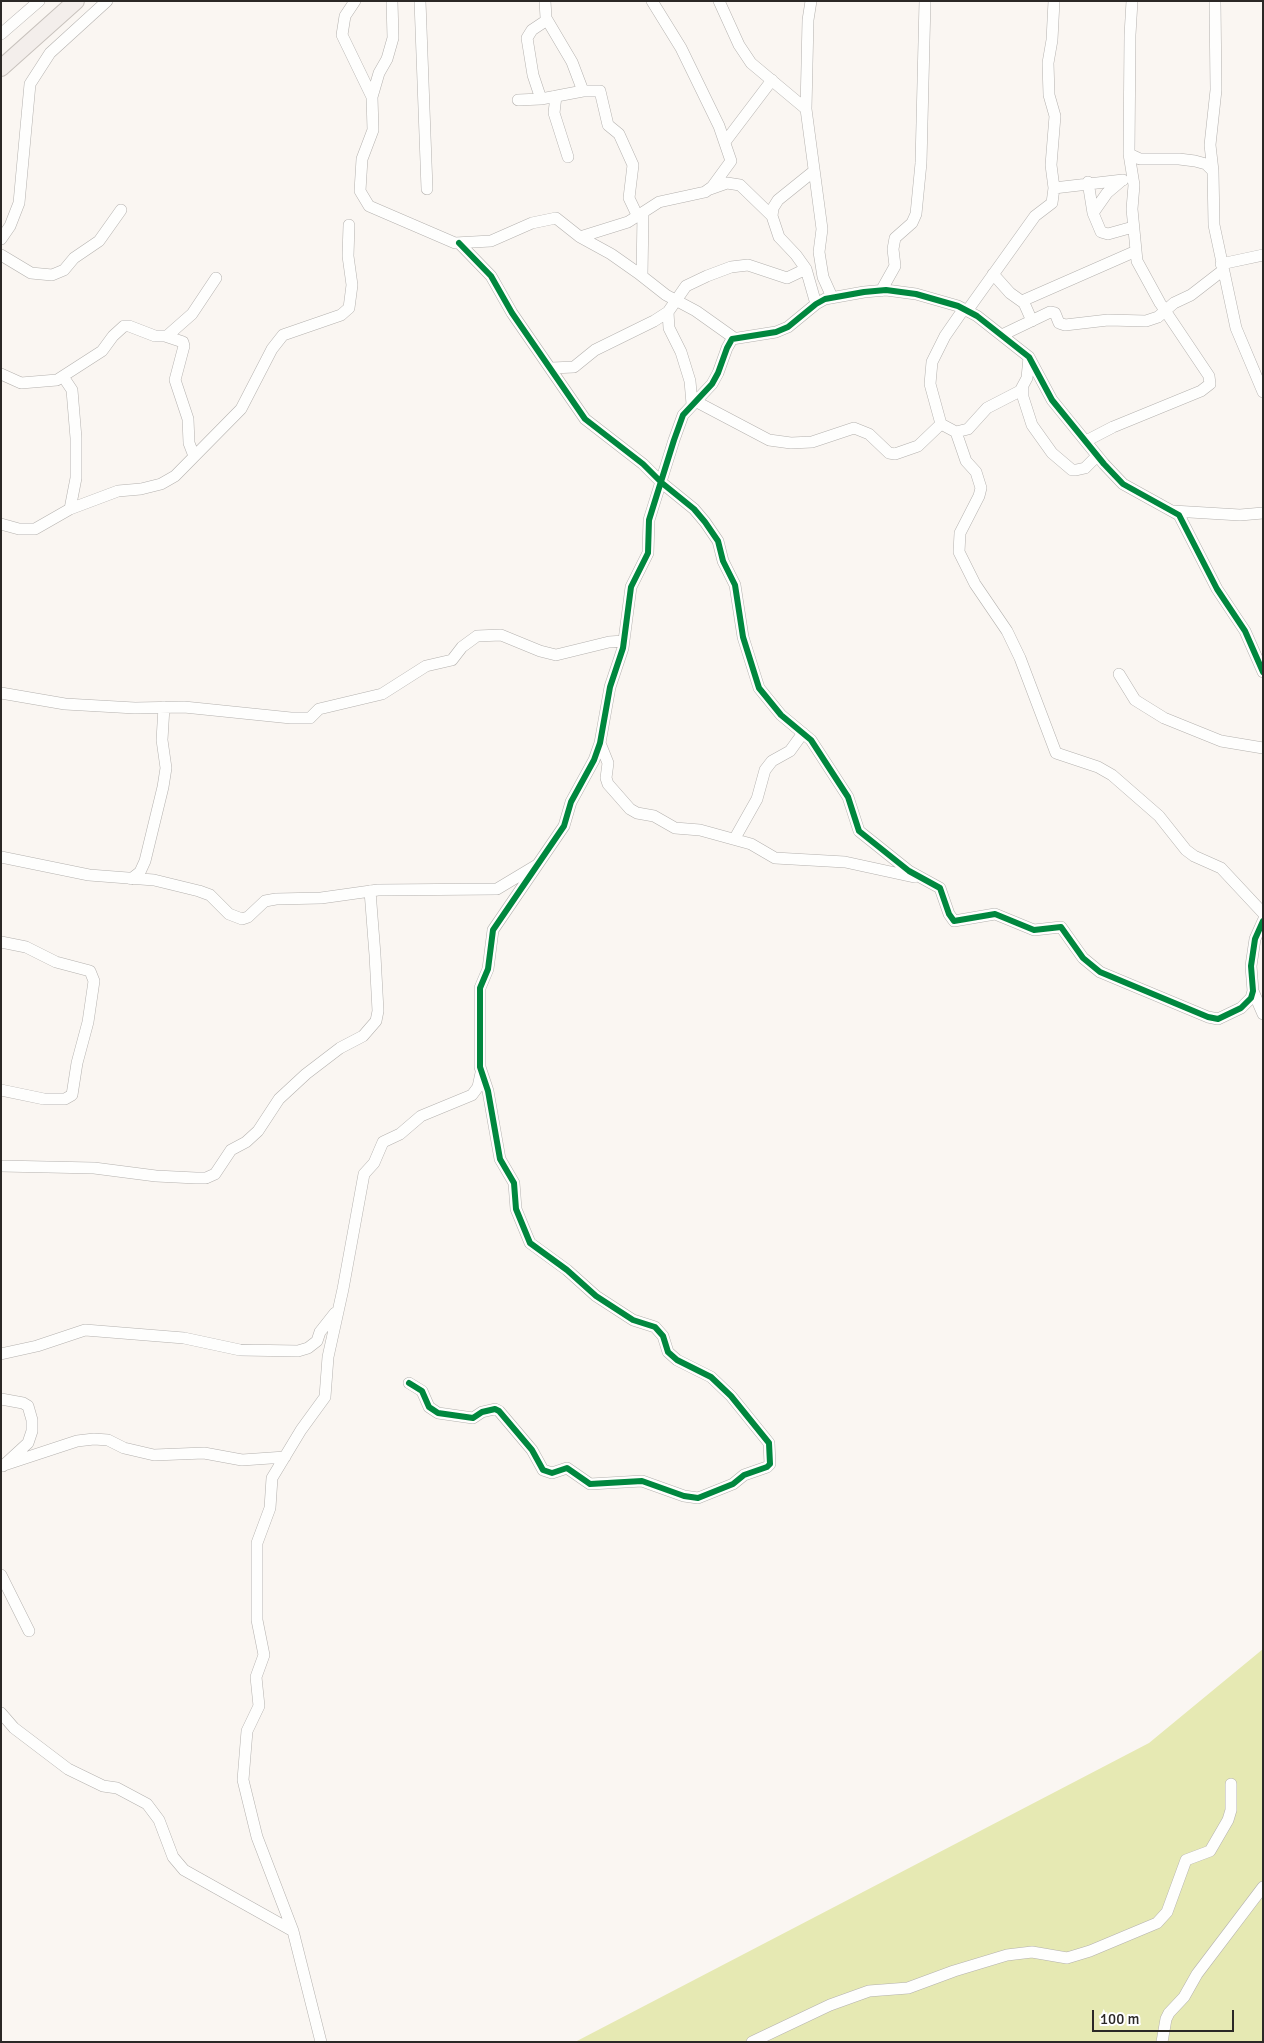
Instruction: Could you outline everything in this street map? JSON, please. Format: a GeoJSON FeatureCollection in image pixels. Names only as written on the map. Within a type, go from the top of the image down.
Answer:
{"type":"FeatureCollection","features":[{"type":"Feature","properties":{"kind":"highway"},"geometry":{"type":"LineString","coordinates":[[1,68],[76,1]]}},
{"type":"Feature","properties":{"kind":"street"},"geometry":{"type":"LineString","coordinates":[[1,34],[39,1]]}},
{"type":"Feature","properties":{"kind":"street"},"geometry":{"type":"LineString","coordinates":[[1,239],[10,226],[20,203],[30,84],[50,53],[107,1]]}},
{"type":"Feature","properties":{"kind":"street"},"geometry":{"type":"LineString","coordinates":[[355,1],[346,16],[342,35],[372,96]]}},
{"type":"Feature","properties":{"kind":"street"},"geometry":{"type":"LineString","coordinates":[[392,1],[393,38],[387,59],[372,96],[372,130],[362,159],[360,188],[363,200],[369,206],[436,236],[459,243],[491,241],[532,223],[553,218],[580,237],[611,254],[734,338]]}},
{"type":"Feature","properties":{"kind":"street"},"geometry":{"type":"LineString","coordinates":[[420,1],[427,190]]}},
{"type":"Feature","properties":{"kind":"street"},"geometry":{"type":"LineString","coordinates":[[545,1],[547,20],[572,62],[583,91]]}},
{"type":"Feature","properties":{"kind":"street"},"geometry":{"type":"LineString","coordinates":[[652,1],[680,48],[726,142],[731,161],[709,190]]}},
{"type":"Feature","properties":{"kind":"street"},"geometry":{"type":"LineString","coordinates":[[719,1],[739,45],[751,63],[806,109]]}},
{"type":"Feature","properties":{"kind":"street"},"geometry":{"type":"LineString","coordinates":[[811,1],[808,20],[806,109],[822,229],[819,252],[823,278],[832,297]]}},
{"type":"Feature","properties":{"kind":"street"},"geometry":{"type":"LineString","coordinates":[[882,291],[895,266],[893,249],[895,238],[912,223],[916,214],[921,163],[925,1]]}},
{"type":"Feature","properties":{"kind":"street"},"geometry":{"type":"LineString","coordinates":[[1029,357],[1028,378],[1022,388],[987,408],[968,429],[956,432],[941,424],[930,384],[932,362],[945,336],[1035,216],[1052,203],[1054,188],[1051,165],[1054,116],[1049,95],[1048,63],[1052,40],[1054,1]]}},
{"type":"Feature","properties":{"kind":"street"},"geometry":{"type":"LineString","coordinates":[[1086,441],[1113,427],[1201,391],[1210,384],[1209,376],[1142,272],[1136,251],[1132,209],[1134,195],[1129,154],[1132,1]]}},
{"type":"Feature","properties":{"kind":"street"},"geometry":{"type":"LineString","coordinates":[[1215,1],[1216,90],[1210,144],[1213,171],[1214,225],[1236,328],[1263,392]]}},
{"type":"Feature","properties":{"kind":"street"},"geometry":{"type":"LineString","coordinates":[[541,99],[533,75],[528,38],[532,30],[541,26],[547,20]]}},
{"type":"Feature","properties":{"kind":"street"},"geometry":{"type":"LineString","coordinates":[[726,142],[772,80]]}},
{"type":"Feature","properties":{"kind":"street"},"geometry":{"type":"LineString","coordinates":[[518,100],[541,99],[583,91],[600,91],[608,125],[619,134],[632,161],[634,171],[629,186],[629,198],[641,215],[642,276]]}},
{"type":"Feature","properties":{"kind":"street"},"geometry":{"type":"LineString","coordinates":[[556,96],[554,114],[568,157]]}},
{"type":"Feature","properties":{"kind":"street"},"geometry":{"type":"LineString","coordinates":[[1129,154],[1140,159],[1195,161],[1206,164],[1213,171]]}},
{"type":"Feature","properties":{"kind":"street"},"geometry":{"type":"LineString","coordinates":[[1093,213],[1107,193],[1123,180],[1131,170]]}},
{"type":"Feature","properties":{"kind":"street"},"geometry":{"type":"LineString","coordinates":[[814,171],[778,200],[772,208],[772,216],[777,233],[806,269],[816,304]]}},
{"type":"Feature","properties":{"kind":"street"},"geometry":{"type":"LineString","coordinates":[[1054,188],[1088,182],[1109,183],[1123,180]]}},
{"type":"Feature","properties":{"kind":"street"},"geometry":{"type":"LineString","coordinates":[[1088,182],[1093,213],[1100,230],[1104,234],[1133,227]]}},
{"type":"Feature","properties":{"kind":"street"},"geometry":{"type":"LineString","coordinates":[[580,237],[612,228],[641,215],[659,202],[697,195],[727,183],[736,183],[745,188],[772,216]]}},
{"type":"Feature","properties":{"kind":"street"},"geometry":{"type":"LineString","coordinates":[[1,255],[31,274],[52,275],[64,270],[74,258],[99,241],[121,210]]}},
{"type":"Feature","properties":{"kind":"street"},"geometry":{"type":"LineString","coordinates":[[1,524],[19,530],[35,529],[70,509],[118,491],[142,489],[161,484],[175,476],[241,408],[272,348],[283,335],[341,315],[349,308],[352,285],[348,256],[349,225]]}},
{"type":"Feature","properties":{"kind":"street"},"geometry":{"type":"LineString","coordinates":[[459,243],[491,276],[512,314],[552,368],[585,419],[643,464],[662,483],[694,509],[718,541],[723,561],[736,590],[742,636],[756,684],[768,701],[811,740],[848,797],[858,831],[909,871],[943,891],[948,911],[955,921],[995,914],[1034,930],[1061,926],[1087,963],[1100,972],[1208,1017],[1222,1018],[1241,1008],[1251,998],[1253,991]]}},
{"type":"Feature","properties":{"kind":"street"},"geometry":{"type":"LineString","coordinates":[[1022,301],[1136,251]]}},
{"type":"Feature","properties":{"kind":"street"},"geometry":{"type":"LineString","coordinates":[[1002,335],[1050,312],[1055,313],[1059,323],[1065,325],[1108,320],[1146,321],[1166,312],[1174,303],[1191,296],[1222,268],[1263,255]]}},
{"type":"Feature","properties":{"kind":"street"},"geometry":{"type":"LineString","coordinates":[[552,368],[574,367],[595,350],[668,312],[687,285],[731,267],[748,265],[785,278],[806,269]]}},
{"type":"Feature","properties":{"kind":"street"},"geometry":{"type":"LineString","coordinates":[[993,274],[1010,292],[1022,301],[1032,321]]}},
{"type":"Feature","properties":{"kind":"street"},"geometry":{"type":"LineString","coordinates":[[165,336],[192,314],[216,278]]}},
{"type":"Feature","properties":{"kind":"street"},"geometry":{"type":"LineString","coordinates":[[409,1383],[422,1391],[429,1407],[438,1413],[473,1418],[482,1412],[495,1409],[499,1411],[532,1450],[543,1470],[552,1473],[567,1468],[590,1484],[642,1481],[684,1496],[698,1498],[733,1484],[751,1472],[767,1467],[771,1461],[769,1443],[739,1405],[711,1377],[677,1360],[668,1352],[663,1336],[656,1327],[633,1320],[596,1296],[567,1270],[531,1245],[516,1209],[514,1183],[500,1159],[490,1100],[482,1071],[480,988],[488,969],[491,937],[498,920],[564,826],[572,802],[594,760],[600,743],[610,687],[624,641],[631,587],[648,553],[649,520],[677,432],[683,415],[712,384],[729,344],[734,338],[776,332],[788,327],[816,304],[832,297],[882,291],[916,294],[947,302],[965,310],[1002,335],[1029,357],[1052,400],[1097,456],[1130,489],[1173,511],[1182,519],[1217,589],[1245,631],[1263,672]]}},
{"type":"Feature","properties":{"kind":"street"},"geometry":{"type":"LineString","coordinates":[[668,312],[669,328],[681,352],[690,381],[694,403]]}},
{"type":"Feature","properties":{"kind":"street"},"geometry":{"type":"LineString","coordinates":[[1,374],[21,384],[64,378],[102,351],[113,336],[124,326],[129,326],[155,336],[165,336],[183,342],[184,346],[175,380],[189,422],[189,443],[194,456]]}},
{"type":"Feature","properties":{"kind":"street"},"geometry":{"type":"LineString","coordinates":[[64,378],[72,390],[76,438],[76,478],[70,509]]}},
{"type":"Feature","properties":{"kind":"street"},"geometry":{"type":"LineString","coordinates":[[1022,388],[1032,425],[1052,453],[1072,470],[1085,468],[1097,456]]}},
{"type":"Feature","properties":{"kind":"street"},"geometry":{"type":"LineString","coordinates":[[694,403],[769,440],[791,443],[812,442],[854,428],[873,437],[890,453],[900,453],[918,446],[941,424]]}},
{"type":"Feature","properties":{"kind":"street"},"geometry":{"type":"LineString","coordinates":[[956,432],[966,461],[976,472],[981,488],[979,496],[960,533],[958,552],[976,584],[1007,631],[1020,658],[1056,752],[1080,763],[1098,767],[1112,775],[1159,816],[1186,850],[1194,856],[1221,868],[1263,912]]}},
{"type":"Feature","properties":{"kind":"street"},"geometry":{"type":"LineString","coordinates":[[1173,511],[1240,515],[1263,513]]}},
{"type":"Feature","properties":{"kind":"street"},"geometry":{"type":"LineString","coordinates":[[1,693],[65,704],[135,708],[184,706],[291,718],[311,717],[319,709],[379,695],[426,666],[452,660],[462,647],[477,636],[501,635],[540,651],[556,655],[609,642],[624,641]]}},
{"type":"Feature","properties":{"kind":"street"},"geometry":{"type":"LineString","coordinates":[[1119,674],[1135,700],[1158,715],[1221,741],[1263,748]]}},
{"type":"Feature","properties":{"kind":"street"},"geometry":{"type":"LineString","coordinates":[[130,879],[140,872],[145,861],[163,787],[166,768],[162,740],[164,707]]}},
{"type":"Feature","properties":{"kind":"street"},"geometry":{"type":"LineString","coordinates":[[735,838],[757,799],[765,770],[772,760],[790,751],[804,733]]}},
{"type":"Feature","properties":{"kind":"street"},"geometry":{"type":"LineString","coordinates":[[600,743],[608,764],[606,778],[608,784],[630,810],[636,813],[654,816],[675,828],[700,830],[735,838],[751,844],[775,858],[845,862],[922,878]]}},
{"type":"Feature","properties":{"kind":"street"},"geometry":{"type":"LineString","coordinates":[[1,857],[43,864],[80,874],[154,880],[204,892],[229,914],[242,919],[248,917],[268,900],[322,898],[370,891],[497,889],[539,864]]}},
{"type":"Feature","properties":{"kind":"street"},"geometry":{"type":"LineString","coordinates":[[1,1166],[94,1168],[156,1176],[196,1178],[206,1178],[215,1174],[231,1150],[246,1142],[258,1131],[279,1099],[306,1074],[340,1048],[363,1036],[376,1021],[378,1011],[370,891]]}},
{"type":"Feature","properties":{"kind":"street"},"geometry":{"type":"LineString","coordinates":[[1263,921],[1257,933],[1251,966],[1253,991],[1263,1014]]}},
{"type":"Feature","properties":{"kind":"street"},"geometry":{"type":"LineString","coordinates":[[1,942],[26,947],[56,962],[90,971],[94,981],[88,1022],[77,1063],[72,1095],[65,1099],[44,1099],[1,1090]]}},
{"type":"Feature","properties":{"kind":"street"},"geometry":{"type":"LineString","coordinates":[[321,2042],[293,1931],[257,1837],[243,1780],[247,1731],[259,1706],[256,1677],[264,1655],[257,1620],[256,1551],[270,1508],[272,1478],[325,1398],[328,1357],[336,1312],[343,1289],[362,1177],[374,1163],[378,1149],[383,1142],[400,1134],[421,1116],[472,1095],[478,1087],[482,1071]]}},
{"type":"Feature","properties":{"kind":"street"},"geometry":{"type":"LineString","coordinates":[[1,1354],[30,1348],[85,1330],[184,1338],[240,1350],[298,1351],[308,1348],[316,1341],[320,1332],[336,1312]]}},
{"type":"Feature","properties":{"kind":"street"},"geometry":{"type":"LineString","coordinates":[[1,1399],[23,1403],[28,1406],[32,1420],[32,1431],[28,1443],[2,1466]]}},
{"type":"Feature","properties":{"kind":"street"},"geometry":{"type":"LineString","coordinates":[[2,1466],[77,1441],[94,1439],[108,1440],[124,1448],[154,1455],[204,1453],[242,1460],[285,1457]]}},
{"type":"Feature","properties":{"kind":"street"},"geometry":{"type":"LineString","coordinates":[[1,1575],[29,1631]]}},
{"type":"Feature","properties":{"kind":"street"},"geometry":{"type":"LineString","coordinates":[[1,1713],[14,1728],[68,1770],[103,1786],[118,1788],[147,1804],[156,1813],[173,1857],[184,1870],[293,1931]]}},
{"type":"Feature","properties":{"kind":"street"},"geometry":{"type":"LineString","coordinates":[[752,2042],[830,2005],[870,1991],[908,1988],[954,1971],[1007,1955],[1032,1952],[1067,1958],[1090,1951],[1157,1923],[1168,1912],[1186,1860],[1210,1851],[1228,1820],[1231,1784]]}},
{"type":"Feature","properties":{"kind":"street"},"geometry":{"type":"LineString","coordinates":[[1162,2042],[1166,2019],[1169,2013],[1184,1997],[1197,1974],[1263,1888]]}},
{"type":"Feature","properties":{"kind":"green space"},"geometry":{"type":"Polygon","coordinates":[[[1263,1649],[1263,2042],[575,2042],[1149,1743],[1263,1649]]]}},
{"type":"Feature","properties":{"kind":"cycle path"},"geometry":{"type":"LineString","coordinates":[[459,243],[491,276],[512,313],[585,419],[643,464],[662,483],[694,509],[705,522],[718,541],[723,561],[735,585],[743,637],[759,688],[781,715],[811,740],[848,797],[859,831],[909,871],[940,888],[949,914],[954,921],[995,914],[1034,930],[1061,927],[1083,958],[1100,972],[1208,1017],[1218,1019],[1241,1008],[1251,998],[1253,991],[1251,966],[1255,939],[1263,921]]}},
{"type":"Feature","properties":{"kind":"cycle path"},"geometry":{"type":"LineString","coordinates":[[409,1383],[422,1391],[429,1407],[438,1413],[473,1418],[482,1412],[495,1409],[499,1411],[532,1450],[543,1470],[552,1473],[567,1468],[590,1484],[642,1481],[684,1496],[698,1498],[733,1484],[744,1475],[767,1467],[770,1464],[769,1443],[731,1396],[711,1377],[677,1360],[668,1352],[663,1336],[655,1327],[633,1320],[596,1296],[567,1270],[530,1243],[516,1209],[514,1183],[500,1159],[488,1091],[480,1067],[480,988],[488,969],[493,930],[564,826],[571,802],[594,760],[600,743],[610,687],[623,648],[631,587],[648,553],[649,520],[674,440],[683,415],[712,384],[732,339],[776,332],[788,327],[825,299],[864,292],[886,290],[916,294],[958,306],[977,316],[1029,357],[1052,400],[1104,464],[1123,484],[1179,515],[1217,589],[1245,631],[1263,672]]}}]}
